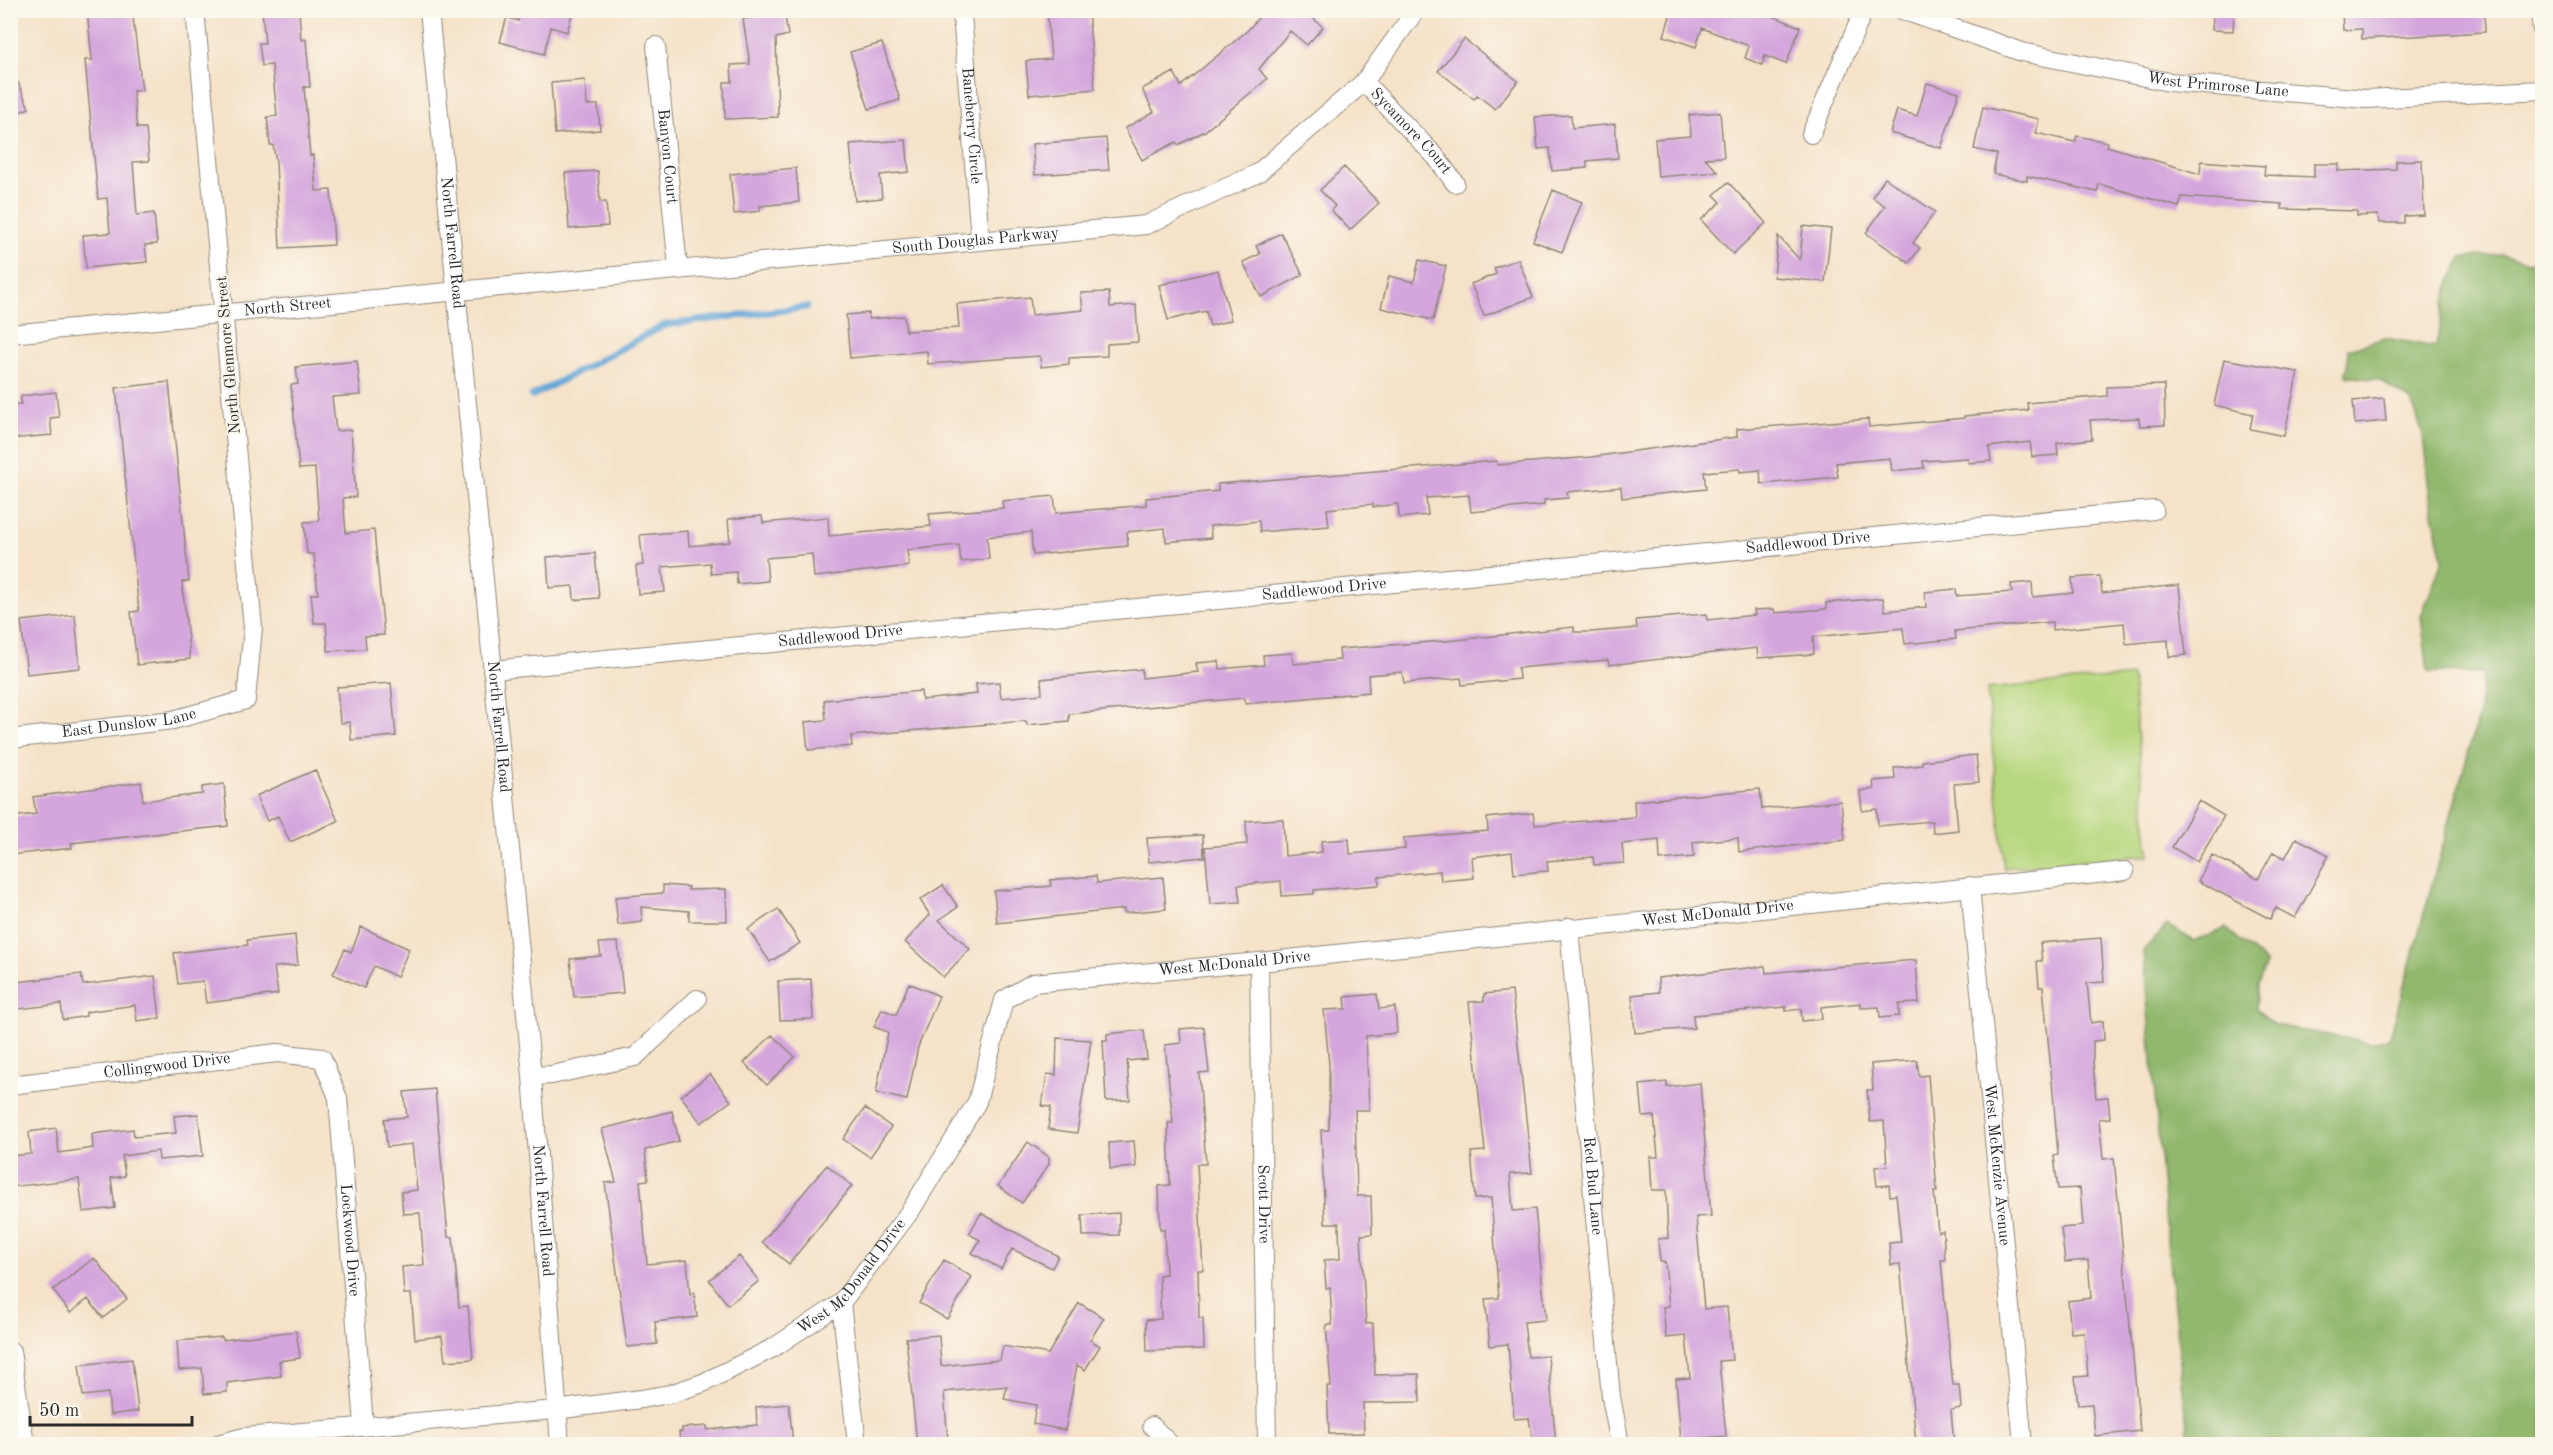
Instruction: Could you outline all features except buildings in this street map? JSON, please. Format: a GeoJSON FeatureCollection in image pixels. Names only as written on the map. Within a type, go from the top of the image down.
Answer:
{"type":"FeatureCollection","features":[{"type":"Feature","properties":{"kind":"street","name":"North Glenmore Street"},"geometry":{"type":"LineString","coordinates":[[195,10],[253,628],[246,700]]}},
{"type":"Feature","properties":{"kind":"street","name":"North Farrell Road"},"geometry":{"type":"LineString","coordinates":[[429,10],[531,1076],[555,1410],[560,1444]]}},
{"type":"Feature","properties":{"kind":"street","name":"South Douglas Parkway"},"geometry":{"type":"LineString","coordinates":[[456,292],[678,268],[1146,225],[1258,173],[1364,82],[1416,10]]}},
{"type":"Feature","properties":{"kind":"street"},"geometry":{"type":"LineString","coordinates":[[1811,134],[1864,10]]}},
{"type":"Feature","properties":{"kind":"street","name":"West Primrose Lane"},"geometry":{"type":"LineString","coordinates":[[1902,10],[2022,52],[2169,82],[2366,99],[2542,90]]}},
{"type":"Feature","properties":{"kind":"street"},"geometry":{"type":"LineString","coordinates":[[2540,10],[2542,30]]}},
{"type":"Feature","properties":{"kind":"street","name":"Baneberry Circle"},"geometry":{"type":"LineString","coordinates":[[962,14],[980,239]]}},
{"type":"Feature","properties":{"kind":"street","name":"Banyon Court"},"geometry":{"type":"LineString","coordinates":[[656,46],[678,268]]}},
{"type":"Feature","properties":{"kind":"street","name":"Sycamore Court"},"geometry":{"type":"LineString","coordinates":[[1364,82],[1435,156],[1455,183]]}},
{"type":"Feature","properties":{"kind":"street","name":"North Street"},"geometry":{"type":"LineString","coordinates":[[10,334],[225,311],[456,292]]}},
{"type":"Feature","properties":{"kind":"street","name":"Saddlewood Drive"},"geometry":{"type":"LineString","coordinates":[[492,670],[2154,510]]}},
{"type":"Feature","properties":{"kind":"street","name":"East Dunslow Lane"},"geometry":{"type":"LineString","coordinates":[[10,739],[173,720],[246,700]]}},
{"type":"Feature","properties":{"kind":"street","name":"West McDonald Drive"},"geometry":{"type":"LineString","coordinates":[[218,1444],[244,1437],[555,1410],[670,1394],[703,1383],[772,1348],[841,1303],[911,1210],[977,1102],[1004,1000],[1033,983],[1259,962],[1569,927],[2125,871]]}},
{"type":"Feature","properties":{"kind":"street","name":"West McKenzie Avenue"},"geometry":{"type":"LineString","coordinates":[[1970,886],[2023,1444]]}},
{"type":"Feature","properties":{"kind":"street","name":"Red Bud Lane"},"geometry":{"type":"LineString","coordinates":[[1569,927],[1611,1397],[1620,1444]]}},
{"type":"Feature","properties":{"kind":"street","name":"Scott Drive"},"geometry":{"type":"LineString","coordinates":[[1259,962],[1267,1444]]}},
{"type":"Feature","properties":{"kind":"street"},"geometry":{"type":"LineString","coordinates":[[531,1076],[552,1075],[635,1057],[697,999]]}},
{"type":"Feature","properties":{"kind":"street","name":"Collingwood Drive"},"geometry":{"type":"LineString","coordinates":[[10,1085],[277,1053],[322,1058]]}},
{"type":"Feature","properties":{"kind":"street","name":"Lockwood Drive"},"geometry":{"type":"LineString","coordinates":[[322,1058],[338,1098],[364,1425]]}},
{"type":"Feature","properties":{"kind":"street"},"geometry":{"type":"LineString","coordinates":[[841,1303],[857,1444]]}},
{"type":"Feature","properties":{"kind":"street"},"geometry":{"type":"LineString","coordinates":[[11,1351],[25,1444]]}},
{"type":"Feature","properties":{"kind":"street"},"geometry":{"type":"LineString","coordinates":[[1152,1426],[1170,1444]]}},
{"type":"Feature","properties":{"kind":"green space"},"geometry":{"type":"Polygon","coordinates":[[[2542,252],[2542,1444],[2189,1444],[2168,1252],[2143,951],[2167,925],[2194,941],[2226,928],[2266,963],[2258,984],[2256,1009],[2275,1025],[2370,1043],[2390,1037],[2480,710],[2483,673],[2428,672],[2421,616],[2443,559],[2430,499],[2423,435],[2412,401],[2379,380],[2346,376],[2348,349],[2385,338],[2436,347],[2449,284],[2462,257],[2502,255],[2530,262],[2542,252]]]}},
{"type":"Feature","properties":{"kind":"green space"},"geometry":{"type":"Polygon","coordinates":[[[2132,676],[2149,855],[2004,868],[1987,689],[2132,676]]]}},
{"type":"Feature","properties":{"kind":"waterway"},"geometry":{"type":"LineString","coordinates":[[532,396],[665,325],[807,307]]}}]}
